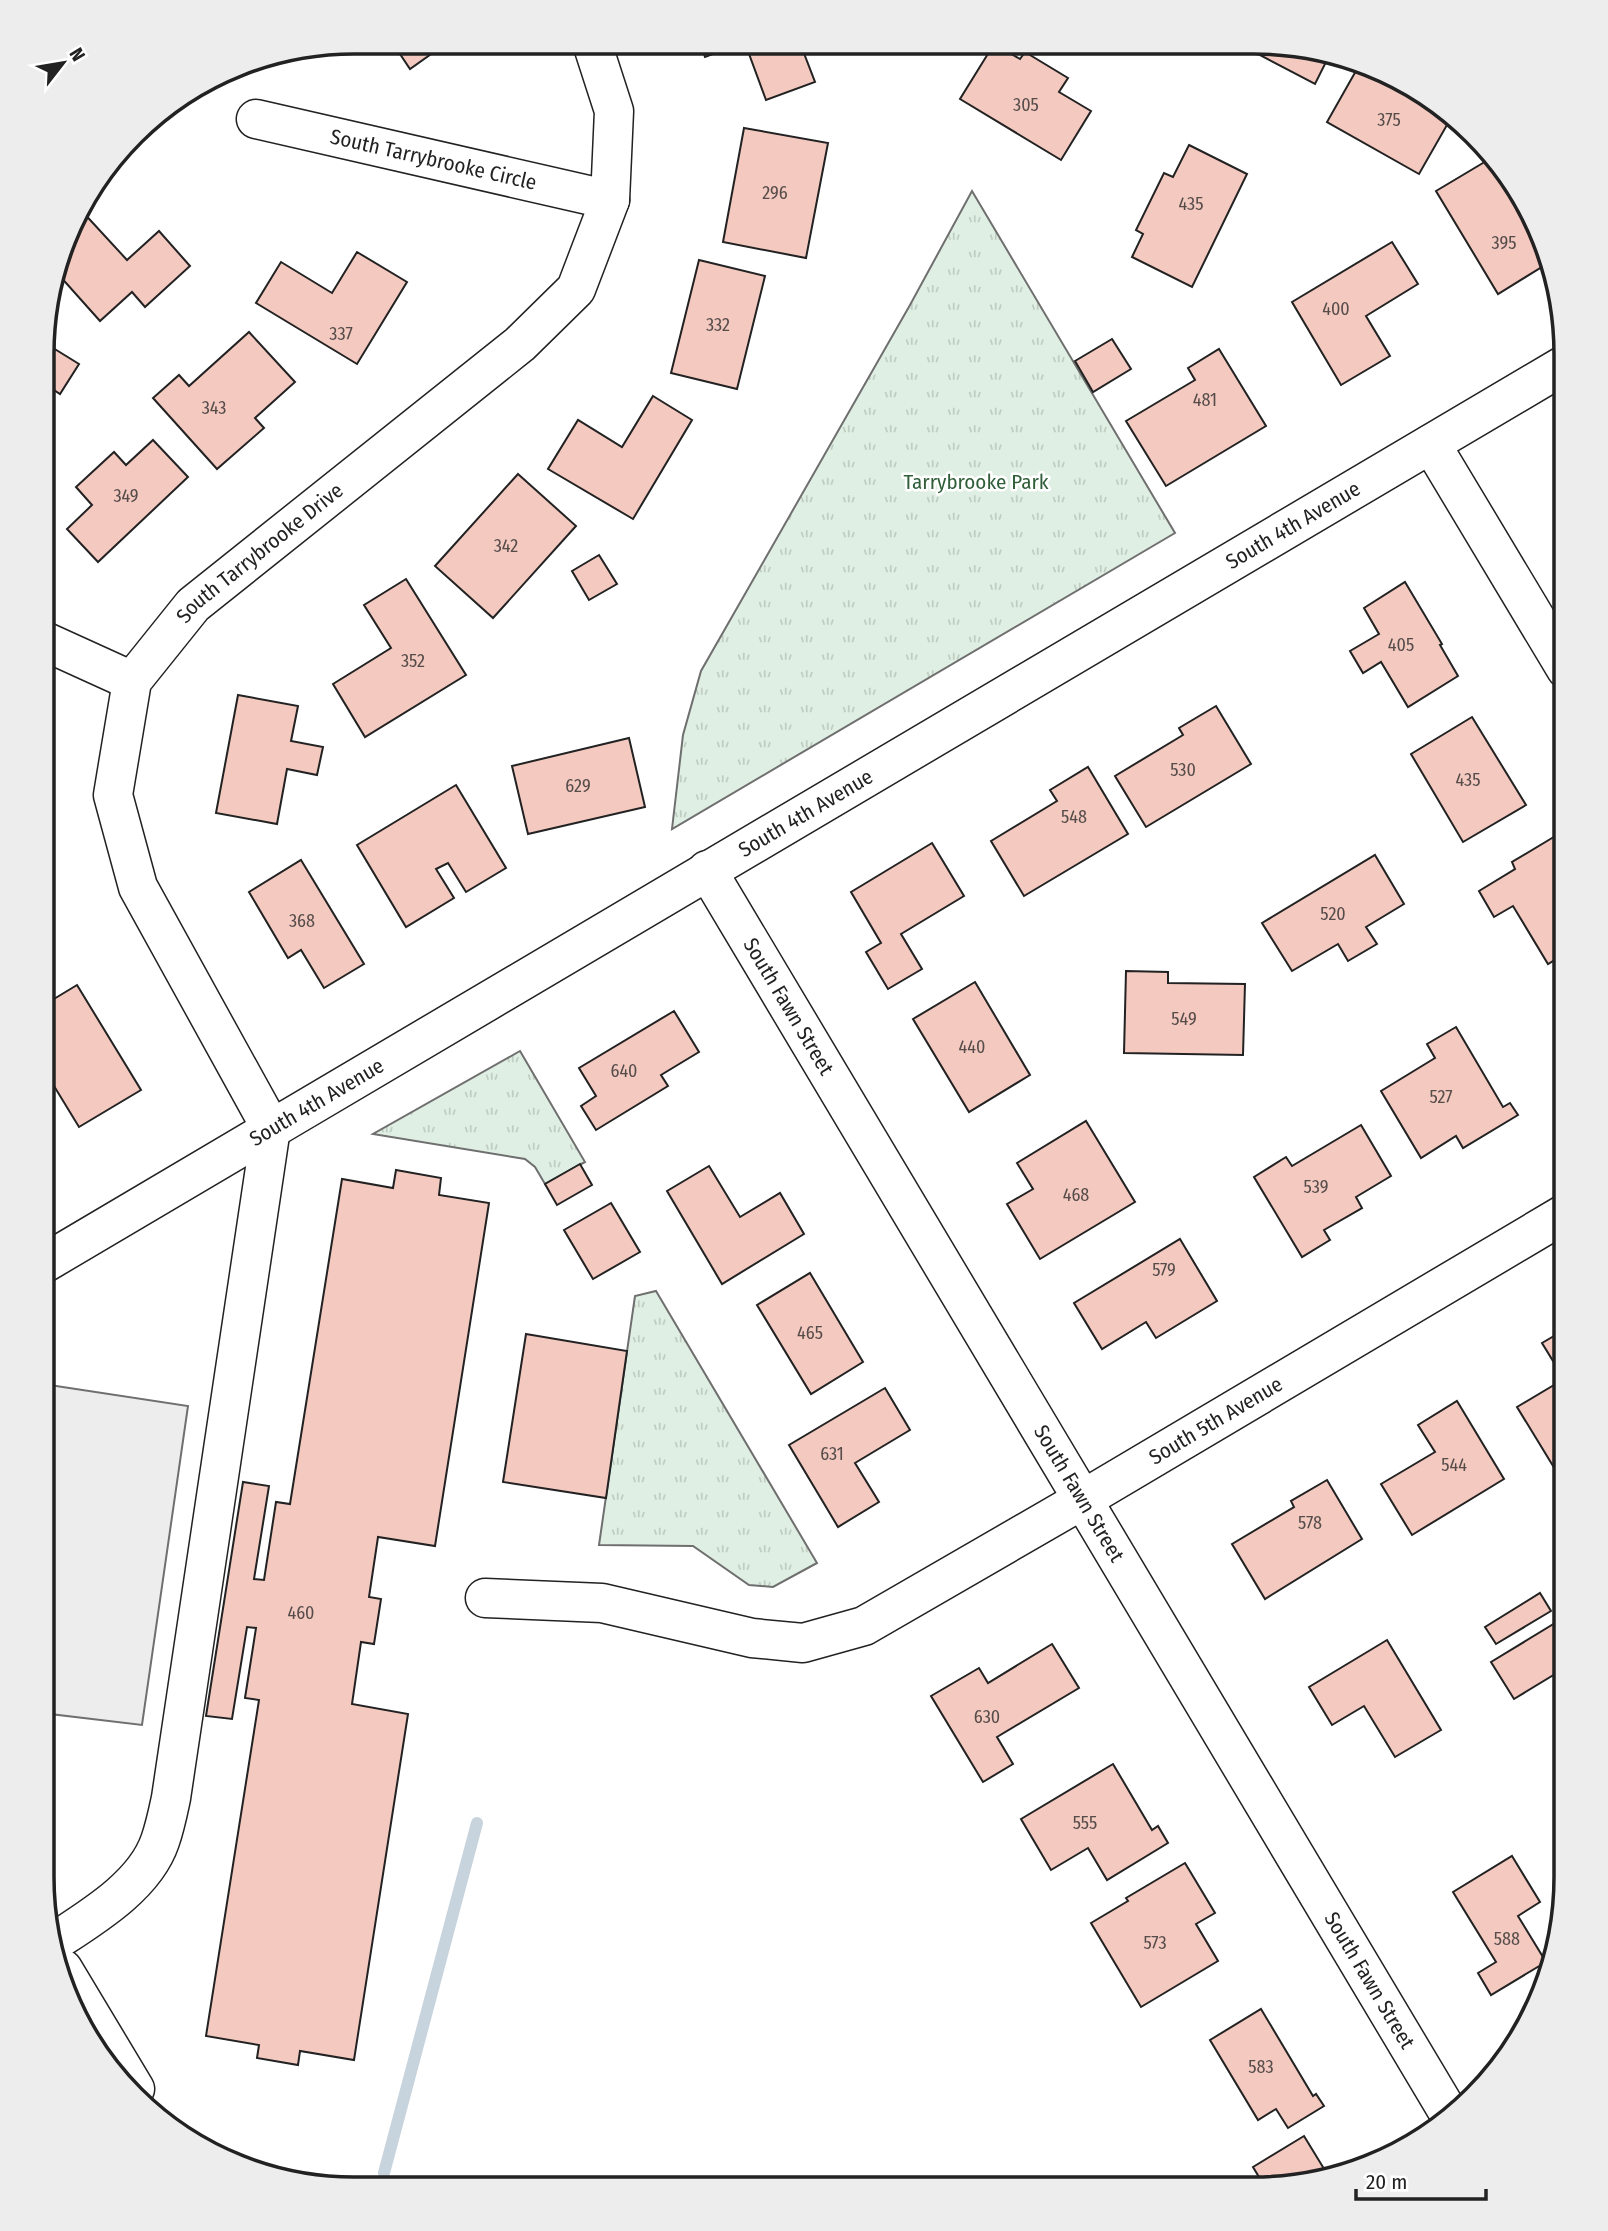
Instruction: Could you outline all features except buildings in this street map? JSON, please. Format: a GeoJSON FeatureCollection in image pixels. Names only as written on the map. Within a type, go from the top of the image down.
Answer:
{"type":"FeatureCollection","features":[{"type":"Feature","properties":{"kind":"street","name":"South Tarrybrooke Drive"},"geometry":{"type":"LineString","coordinates":[[271,1128],[138,887],[113,795],[132,681],[193,605],[520,344],[576,289],[610,200],[614,111],[596,54]]}},
{"type":"Feature","properties":{"kind":"street","name":"South Tarrybrooke Circle"},"geometry":{"type":"LineString","coordinates":[[256,119],[610,200]]}},
{"type":"Feature","properties":{"kind":"street","name":"South 4th Avenue"},"geometry":{"type":"LineString","coordinates":[[54,1257],[1554,371]]}},
{"type":"Feature","properties":{"kind":"street"},"geometry":{"type":"LineString","coordinates":[[1431,444],[1554,650]]}},
{"type":"Feature","properties":{"kind":"street"},"geometry":{"type":"LineString","coordinates":[[54,646],[132,681]]}},
{"type":"Feature","properties":{"kind":"street","name":"South Fawn Street"},"geometry":{"type":"LineString","coordinates":[[707,870],[1445,2107]]}},
{"type":"Feature","properties":{"kind":"street"},"geometry":{"type":"LineString","coordinates":[[61,1938],[99,1913],[135,1882],[160,1843],[169,1810],[271,1128]]}},
{"type":"Feature","properties":{"kind":"street","name":"South 5th Avenue"},"geometry":{"type":"LineString","coordinates":[[485,1598],[602,1603],[752,1638],[803,1643],[864,1626],[1554,1220]]}},
{"type":"Feature","properties":{"kind":"street"},"geometry":{"type":"LineString","coordinates":[[76,1989],[121,2065]]}},
{"type":"Feature","properties":{"kind":"green space","name":"Tarrybrooke Park"},"geometry":{"type":"Polygon","coordinates":[[[972,191],[1175,533],[672,829],[683,735],[701,671],[972,191]]]}},
{"type":"Feature","properties":{"kind":"green space"},"geometry":{"type":"Polygon","coordinates":[[[520,1051],[585,1162],[545,1184],[535,1167],[525,1159],[373,1134],[520,1051]]]}},
{"type":"Feature","properties":{"kind":"green space"},"geometry":{"type":"Polygon","coordinates":[[[656,1291],[817,1563],[773,1587],[749,1585],[693,1546],[599,1545],[635,1296],[656,1291]]]}},
{"type":"Feature","properties":{"kind":"shaded area"},"geometry":{"type":"Polygon","coordinates":[[[54,1386],[188,1406],[142,1725],[54,1714],[54,1386]]]}},
{"type":"Feature","properties":{"kind":"waterway"},"geometry":{"type":"LineString","coordinates":[[384,2173],[477,1823]]}}]}
